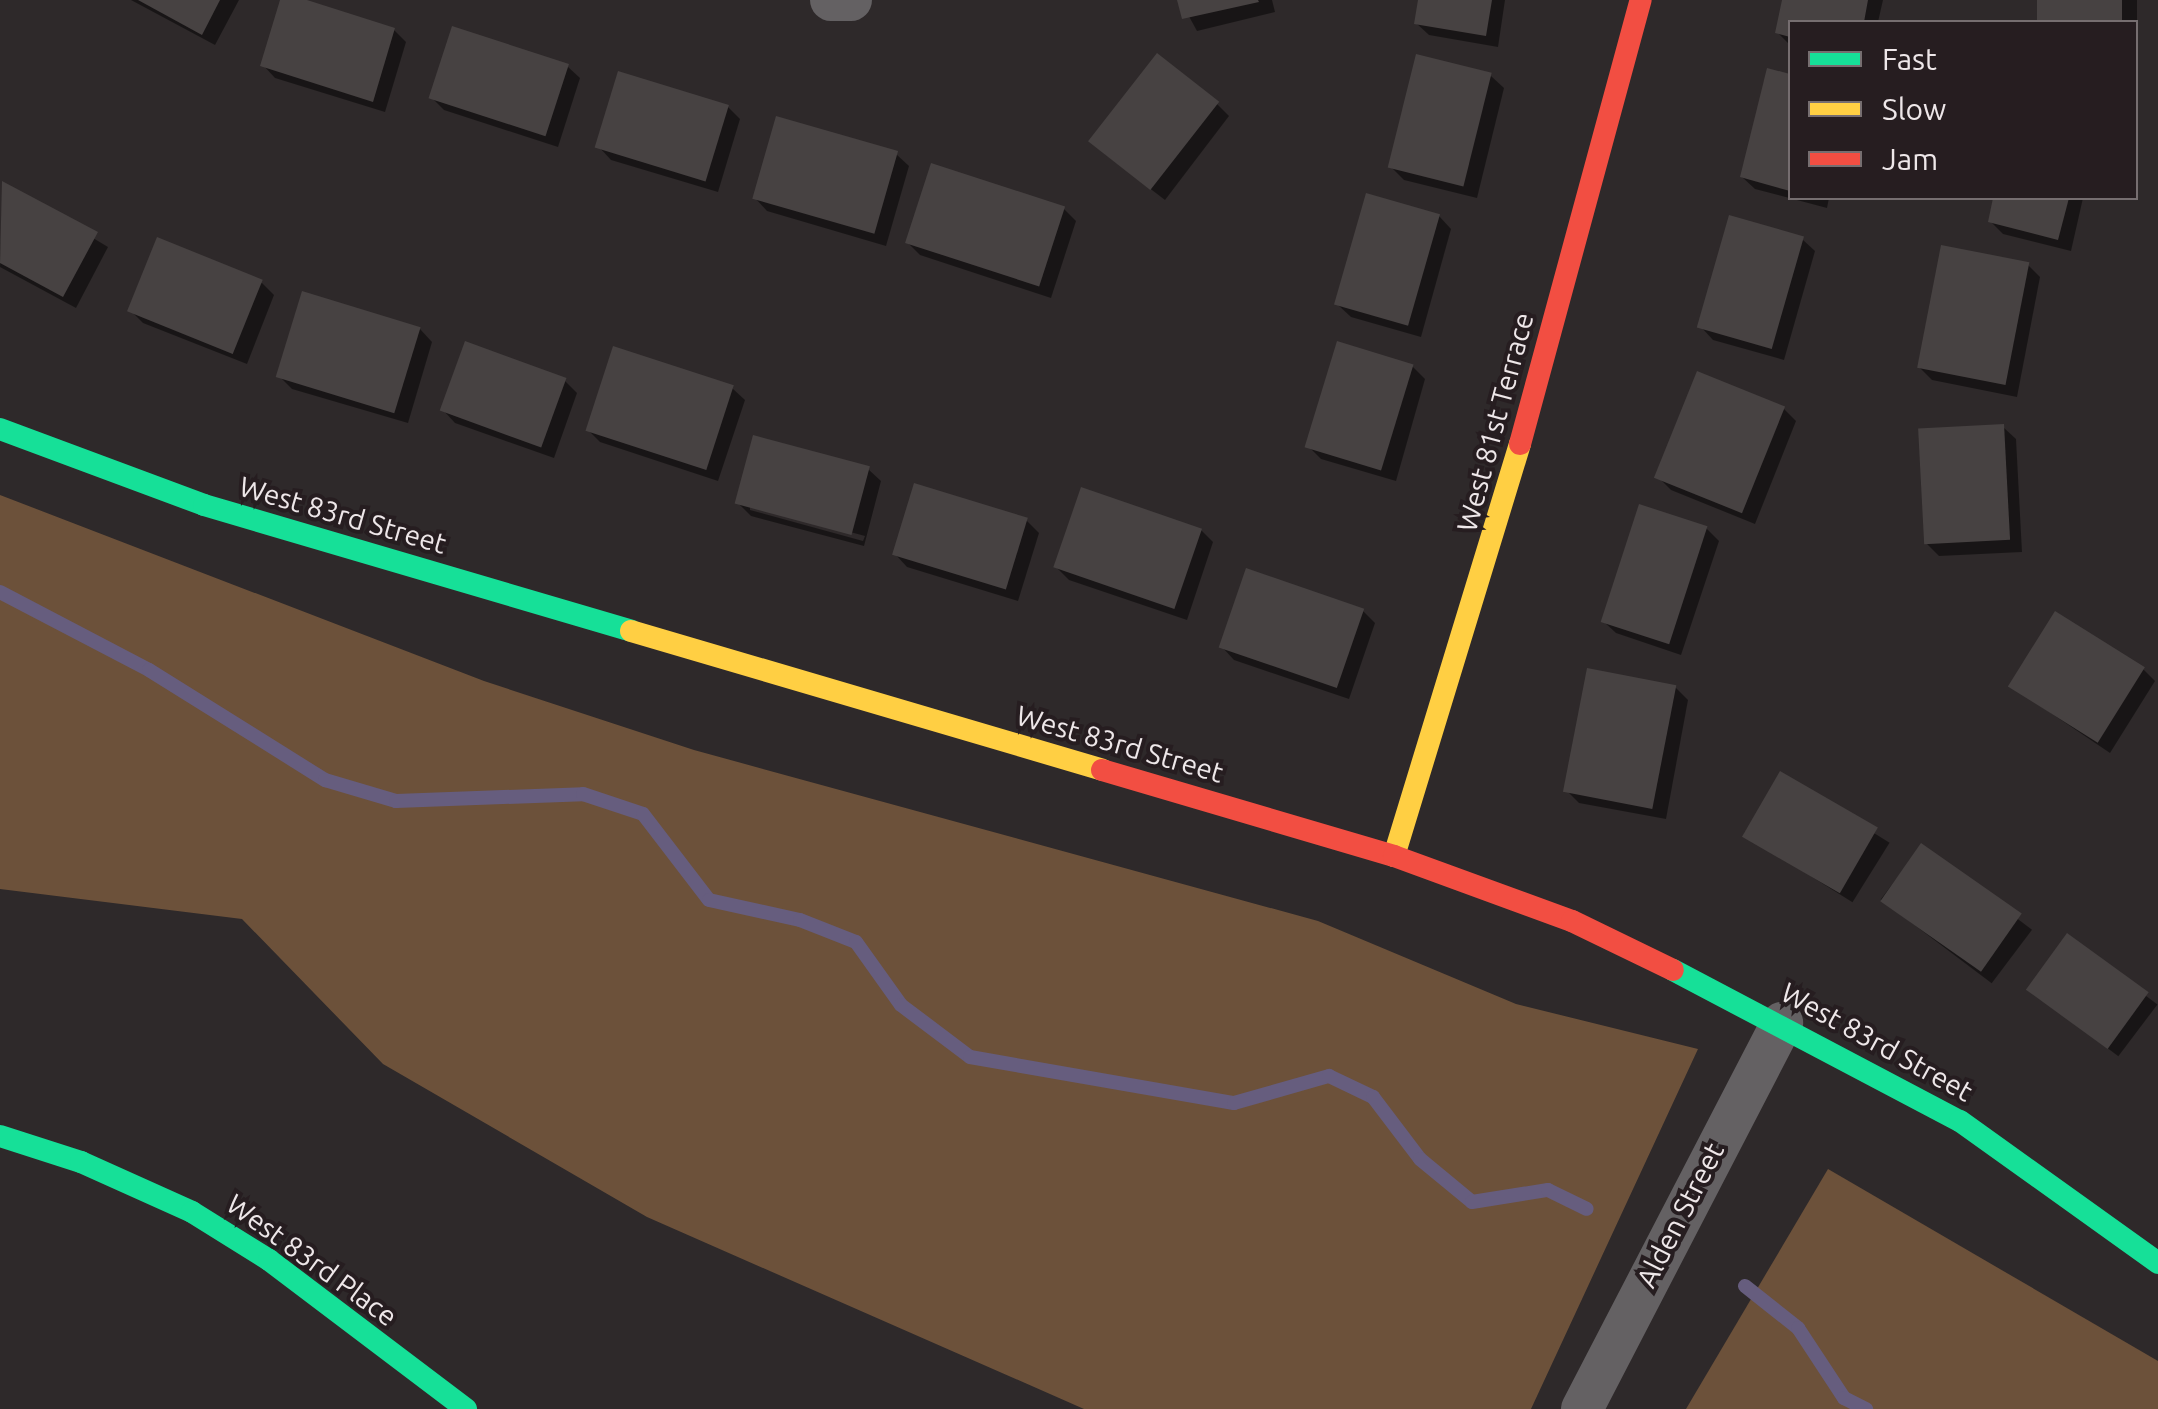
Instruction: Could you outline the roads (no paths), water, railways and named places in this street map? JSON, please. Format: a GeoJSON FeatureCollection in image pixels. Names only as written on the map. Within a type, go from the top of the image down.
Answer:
{"type":"FeatureCollection","features":[{"type":"Feature","properties":{"kind":"street"},"geometry":{"type":"LineString","coordinates":[[831,0],[852,0]]}},
{"type":"Feature","properties":{"kind":"street","name":"West 81st Terrace"},"geometry":{"type":"LineString","coordinates":[[1394,856],[1495,538],[1641,0]]}},
{"type":"Feature","properties":{"kind":"street","name":"West 83rd Street"},"geometry":{"type":"LineString","coordinates":[[0,429],[204,505],[1394,856],[1572,921],[1782,1022],[1960,1120],[2158,1264]]}},
{"type":"Feature","properties":{"kind":"street","name":"Alden Street"},"geometry":{"type":"LineString","coordinates":[[1582,1409],[1782,1022]]}},
{"type":"Feature","properties":{"kind":"street","name":"West 83rd Place"},"geometry":{"type":"LineString","coordinates":[[3,1146],[81,1162],[192,1212],[268,1260],[466,1409]]}},
{"type":"Feature","properties":{"kind":"waterway"},"geometry":{"type":"LineString","coordinates":[[0,592],[149,670],[325,780],[396,801],[583,794],[643,814],[709,900],[800,920],[856,942],[901,1005],[970,1057],[1234,1103],[1329,1076],[1373,1097],[1420,1159],[1472,1202],[1548,1190],[1587,1209]]}},
{"type":"Feature","properties":{"kind":"waterway"},"geometry":{"type":"LineString","coordinates":[[1745,1286],[1798,1328],[1844,1398],[1866,1409]]}}]}
